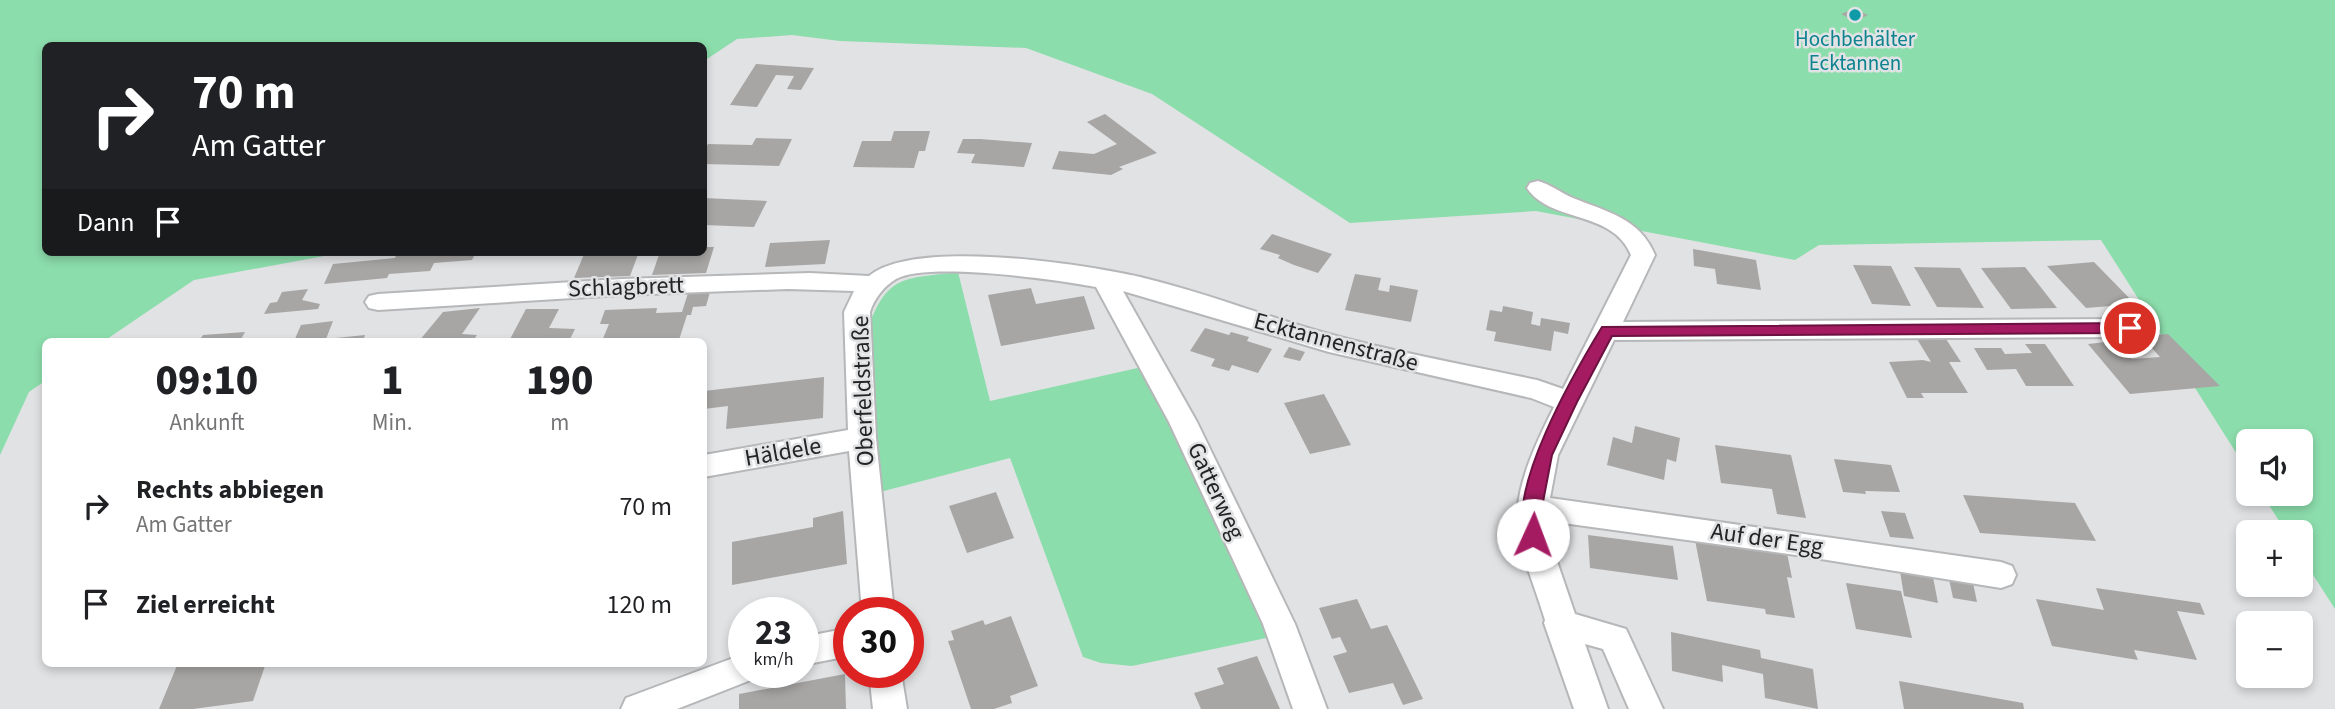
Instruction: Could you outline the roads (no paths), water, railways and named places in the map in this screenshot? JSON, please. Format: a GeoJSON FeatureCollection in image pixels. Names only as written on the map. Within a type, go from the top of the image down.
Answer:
{"type":"FeatureCollection","features":[{"type":"Feature","properties":{"kind":"street"},"geometry":{"type":"LineString","coordinates":[[1538,188],[1547,196],[1611,221],[1634,235],[1643,254],[1544,455],[1533,507],[1533,535],[1560,623],[1591,709]]}},
{"type":"Feature","properties":{"kind":"street","name":"Oberfeldstraße"},"geometry":{"type":"LineString","coordinates":[[877,597],[862,438],[858,312],[863,296],[888,273],[909,267],[938,264],[1048,271],[1105,280]]}},
{"type":"Feature","properties":{"kind":"street","name":"Schlagbrett"},"geometry":{"type":"LineString","coordinates":[[378,302],[479,293],[662,285],[840,280],[874,285]]}},
{"type":"Feature","properties":{"kind":"street","name":"Ecktannenstraße"},"geometry":{"type":"LineString","coordinates":[[1105,280],[1138,285],[1329,343],[1537,390],[1568,402]]}},
{"type":"Feature","properties":{"kind":"street","name":"Gatterweg"},"geometry":{"type":"LineString","coordinates":[[1105,280],[1183,422],[1279,624],[1310,709]]}},
{"type":"Feature","properties":{"kind":"street"},"geometry":{"type":"LineString","coordinates":[[1607,331],[2130,328]]}},
{"type":"Feature","properties":{"kind":"street","name":"Häldele"},"geometry":{"type":"LineString","coordinates":[[707,465],[862,438]]}},
{"type":"Feature","properties":{"kind":"street","name":"Auf der Egg"},"geometry":{"type":"LineString","coordinates":[[1533,507],[1796,542],[2001,575]]}},
{"type":"Feature","properties":{"kind":"street"},"geometry":{"type":"LineString","coordinates":[[1560,623],[1615,639],[1646,709]]}},
{"type":"Feature","properties":{"kind":"street"},"geometry":{"type":"LineString","coordinates":[[638,709],[728,674]]}},
{"type":"Feature","properties":{"kind":"street"},"geometry":{"type":"LineString","coordinates":[[887,688],[890,709]]}},
{"type":"Feature","properties":{"kind":"place","name":"Hochbehälter Ecktannen"},"geometry":{"type":"Point","coordinates":[1855,15]}}]}
